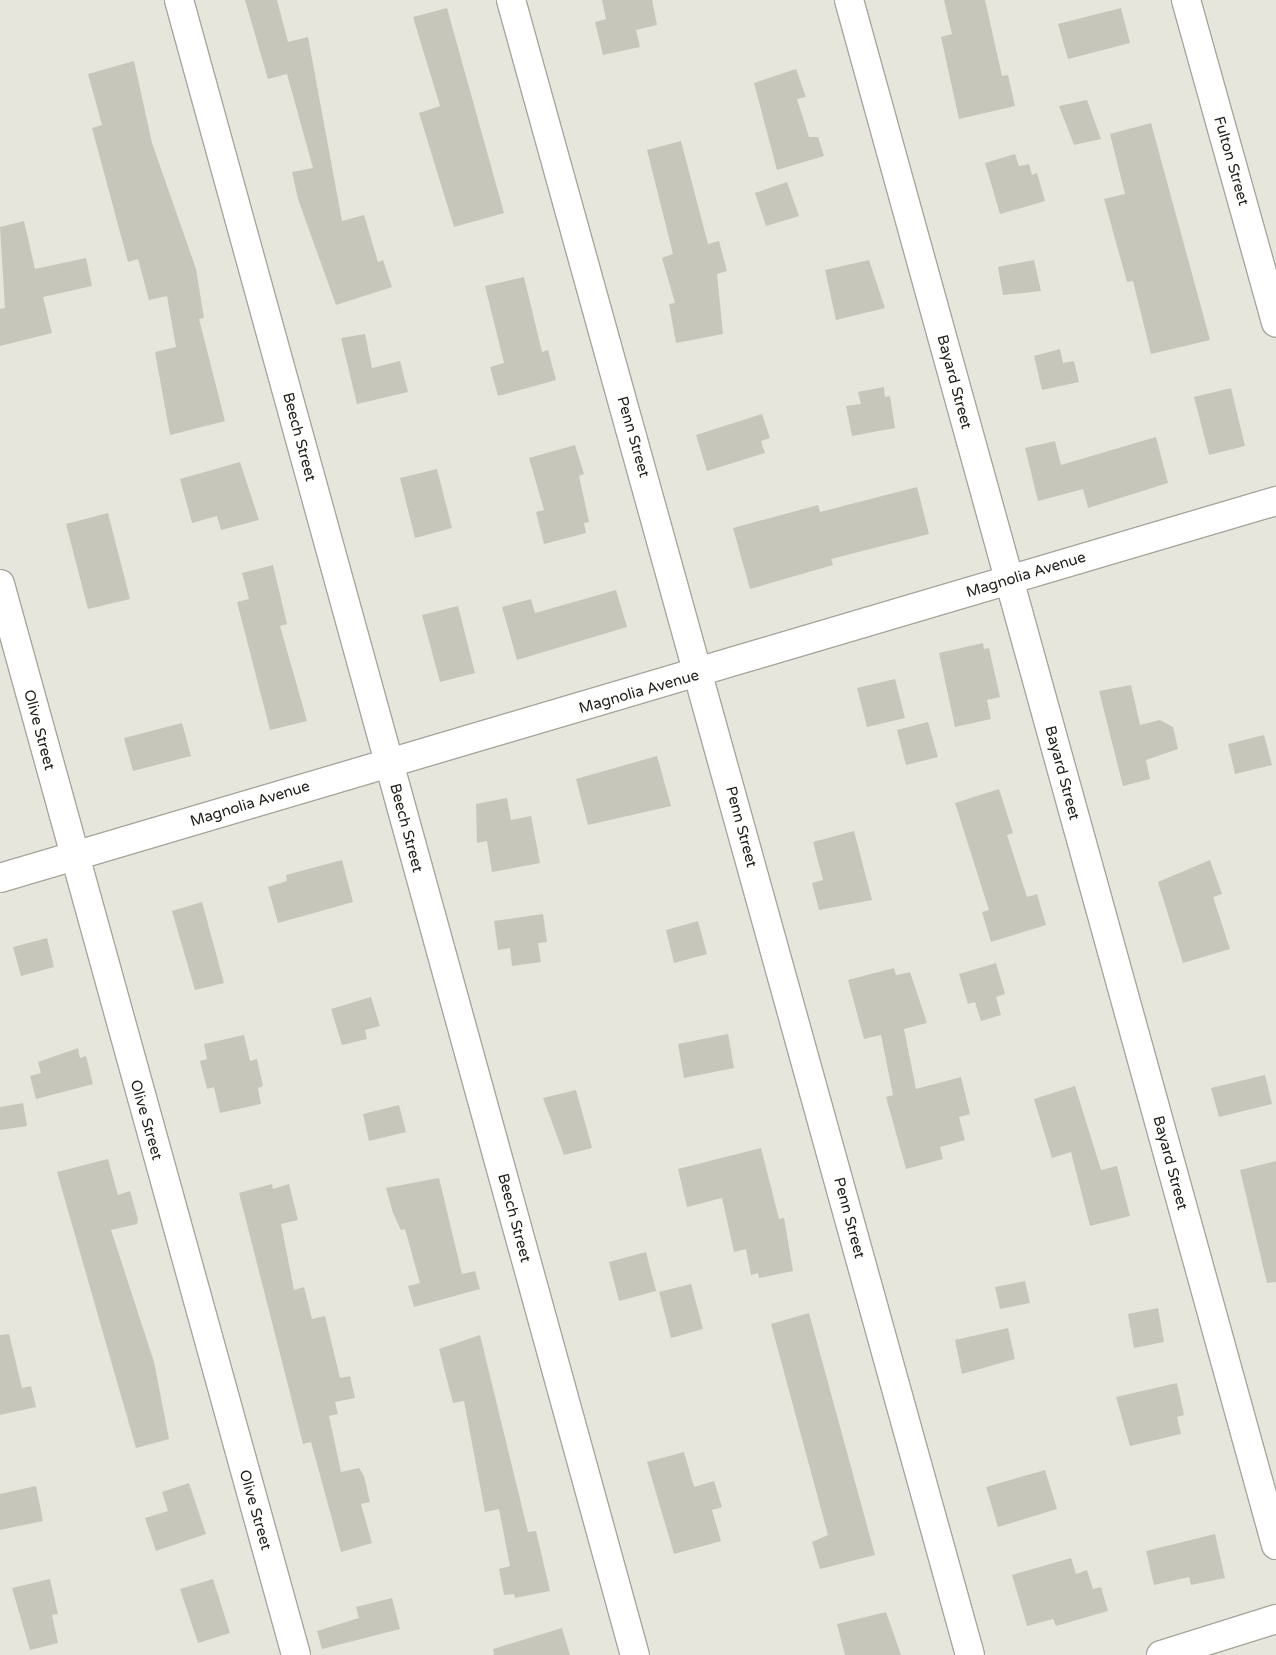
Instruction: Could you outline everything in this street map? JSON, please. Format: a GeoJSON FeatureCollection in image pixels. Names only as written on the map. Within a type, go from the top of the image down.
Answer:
{"type":"FeatureCollection","features":[{"type":"Feature","properties":{"kind":"street","name":"Beech Street"},"geometry":{"type":"LineString","coordinates":[[179,0],[635,1655]]}},
{"type":"Feature","properties":{"kind":"street","name":"Penn Street"},"geometry":{"type":"LineString","coordinates":[[511,0],[970,1655]]}},
{"type":"Feature","properties":{"kind":"street","name":"Bayard Street"},"geometry":{"type":"LineString","coordinates":[[849,0],[1276,1546]]}},
{"type":"Feature","properties":{"kind":"street","name":"Fulton Street"},"geometry":{"type":"LineString","coordinates":[[1186,0],[1276,322]]}},
{"type":"Feature","properties":{"kind":"street","name":"Magnolia Avenue"},"geometry":{"type":"LineString","coordinates":[[0,878],[73,858],[388,762],[699,675],[1009,579],[1276,502]]}},
{"type":"Feature","properties":{"kind":"street","name":"Olive Street"},"geometry":{"type":"LineString","coordinates":[[0,584],[73,858],[296,1655]]}},
{"type":"Feature","properties":{"kind":"street"},"geometry":{"type":"LineString","coordinates":[[1161,1655],[1276,1619]]}},
{"type":"Feature","properties":{"kind":"building"},"geometry":{"type":"Polygon","coordinates":[[[245,0],[277,0],[288,42],[308,37],[342,221],[364,215],[378,262],[383,260],[392,287],[336,305],[298,199],[292,172],[313,168],[287,74],[268,79],[245,0]]]}},
{"type":"Feature","properties":{"kind":"building"},"geometry":{"type":"Polygon","coordinates":[[[602,0],[652,0],[657,25],[636,30],[640,47],[603,55],[595,22],[606,19],[602,0]]]}},
{"type":"Feature","properties":{"kind":"building"},"geometry":{"type":"Polygon","coordinates":[[[944,0],[985,0],[1002,76],[1008,75],[1015,106],[959,119],[941,37],[952,34],[944,0]]]}},
{"type":"Feature","properties":{"kind":"building"},"geometry":{"type":"Polygon","coordinates":[[[447,8],[504,213],[454,227],[419,113],[440,106],[413,17],[447,8]]]}},
{"type":"Feature","properties":{"kind":"building"},"geometry":{"type":"Polygon","coordinates":[[[1121,8],[1130,43],[1068,59],[1058,24],[1121,8]]]}},
{"type":"Feature","properties":{"kind":"building"},"geometry":{"type":"Polygon","coordinates":[[[134,61],[152,143],[196,269],[204,318],[199,319],[225,421],[170,435],[155,352],[176,347],[167,296],[149,300],[138,259],[128,262],[92,128],[102,125],[88,74],[134,61]]]}},
{"type":"Feature","properties":{"kind":"building"},"geometry":{"type":"Polygon","coordinates":[[[796,69],[806,97],[797,99],[809,137],[818,137],[824,156],[777,170],[754,83],[796,69]]]}},
{"type":"Feature","properties":{"kind":"building"},"geometry":{"type":"Polygon","coordinates":[[[1087,100],[1101,139],[1074,145],[1059,106],[1087,100]]]}},
{"type":"Feature","properties":{"kind":"building"},"geometry":{"type":"Polygon","coordinates":[[[1151,123],[1210,340],[1151,354],[1133,281],[1127,282],[1104,199],[1125,194],[1110,134],[1151,123]]]}},
{"type":"Feature","properties":{"kind":"building"},"geometry":{"type":"Polygon","coordinates":[[[681,141],[708,244],[719,241],[727,271],[717,274],[723,334],[676,343],[669,304],[675,303],[662,258],[673,254],[647,150],[681,141]]]}},
{"type":"Feature","properties":{"kind":"building"},"geometry":{"type":"Polygon","coordinates":[[[1015,154],[1019,166],[1029,164],[1032,175],[1037,173],[1045,201],[1000,214],[985,163],[1015,154]]]}},
{"type":"Feature","properties":{"kind":"building"},"geometry":{"type":"Polygon","coordinates":[[[787,182],[799,216],[766,226],[755,193],[787,182]]]}},
{"type":"Feature","properties":{"kind":"building"},"geometry":{"type":"Polygon","coordinates":[[[24,221],[35,269],[86,258],[92,286],[43,297],[52,333],[0,346],[0,309],[5,308],[0,227],[24,221]]]}},
{"type":"Feature","properties":{"kind":"building"},"geometry":{"type":"Polygon","coordinates":[[[869,260],[885,308],[836,320],[825,270],[869,260]]]}},
{"type":"Feature","properties":{"kind":"building"},"geometry":{"type":"Polygon","coordinates":[[[1034,260],[1041,291],[1003,295],[998,267],[1034,260]]]}},
{"type":"Feature","properties":{"kind":"building"},"geometry":{"type":"Polygon","coordinates":[[[524,277],[542,352],[548,350],[556,380],[498,396],[490,367],[504,363],[485,286],[524,277]]]}},
{"type":"Feature","properties":{"kind":"building"},"geometry":{"type":"Polygon","coordinates":[[[365,334],[372,368],[400,361],[408,392],[357,404],[341,338],[365,334]]]}},
{"type":"Feature","properties":{"kind":"building"},"geometry":{"type":"Polygon","coordinates":[[[1060,349],[1063,363],[1074,361],[1079,382],[1042,390],[1034,356],[1060,349]]]}},
{"type":"Feature","properties":{"kind":"building"},"geometry":{"type":"Polygon","coordinates":[[[884,387],[885,397],[890,396],[895,428],[852,436],[846,406],[861,404],[858,392],[884,387]]]}},
{"type":"Feature","properties":{"kind":"building"},"geometry":{"type":"Polygon","coordinates":[[[1231,388],[1245,446],[1209,455],[1194,397],[1231,388]]]}},
{"type":"Feature","properties":{"kind":"building"},"geometry":{"type":"Polygon","coordinates":[[[762,414],[770,438],[761,441],[765,453],[707,471],[696,435],[762,414]]]}},
{"type":"Feature","properties":{"kind":"building"},"geometry":{"type":"Polygon","coordinates":[[[1156,437],[1168,483],[1088,508],[1083,489],[1038,501],[1025,448],[1055,441],[1061,465],[1156,437]]]}},
{"type":"Feature","properties":{"kind":"building"},"geometry":{"type":"Polygon","coordinates":[[[575,445],[584,474],[579,476],[589,522],[584,523],[586,533],[544,544],[536,512],[544,510],[529,458],[575,445]]]}},
{"type":"Feature","properties":{"kind":"building"},"geometry":{"type":"Polygon","coordinates":[[[240,462],[259,520],[221,530],[217,516],[192,523],[180,479],[240,462]]]}},
{"type":"Feature","properties":{"kind":"building"},"geometry":{"type":"Polygon","coordinates":[[[437,469],[452,528],[415,538],[400,478],[437,469]]]}},
{"type":"Feature","properties":{"kind":"building"},"geometry":{"type":"Polygon","coordinates":[[[917,487],[929,534],[831,559],[833,565],[750,589],[733,528],[818,505],[820,512],[917,487]]]}},
{"type":"Feature","properties":{"kind":"building"},"geometry":{"type":"Polygon","coordinates":[[[108,513],[130,599],[88,609],[66,524],[108,513]]]}},
{"type":"Feature","properties":{"kind":"building"},"geometry":{"type":"Polygon","coordinates":[[[273,565],[287,624],[280,626],[307,721],[270,730],[237,602],[249,599],[242,573],[273,565]]]}},
{"type":"Feature","properties":{"kind":"building"},"geometry":{"type":"Polygon","coordinates":[[[616,590],[627,627],[517,660],[502,607],[531,599],[535,613],[616,590]]]}},
{"type":"Feature","properties":{"kind":"building"},"geometry":{"type":"Polygon","coordinates":[[[458,606],[475,673],[440,682],[422,615],[458,606]]]}},
{"type":"Feature","properties":{"kind":"building"},"geometry":{"type":"Polygon","coordinates":[[[983,643],[984,649],[989,648],[1000,697],[987,700],[991,719],[955,727],[939,653],[983,643]]]}},
{"type":"Feature","properties":{"kind":"building"},"geometry":{"type":"Polygon","coordinates":[[[895,679],[905,718],[867,727],[857,688],[895,679]]]}},
{"type":"Feature","properties":{"kind":"building"},"geometry":{"type":"Polygon","coordinates":[[[1131,685],[1140,725],[1160,720],[1173,727],[1178,749],[1146,760],[1150,779],[1123,786],[1099,691],[1131,685]]]}},
{"type":"Feature","properties":{"kind":"building"},"geometry":{"type":"Polygon","coordinates":[[[928,722],[938,757],[906,765],[897,730],[928,722]]]}},
{"type":"Feature","properties":{"kind":"building"},"geometry":{"type":"Polygon","coordinates":[[[182,723],[191,756],[133,771],[124,738],[182,723]]]}},
{"type":"Feature","properties":{"kind":"building"},"geometry":{"type":"Polygon","coordinates":[[[1264,735],[1272,765],[1235,774],[1228,744],[1264,735]]]}},
{"type":"Feature","properties":{"kind":"building"},"geometry":{"type":"Polygon","coordinates":[[[657,756],[671,806],[588,825],[576,779],[657,756]]]}},
{"type":"Feature","properties":{"kind":"building"},"geometry":{"type":"Polygon","coordinates":[[[999,789],[1013,833],[1007,835],[1027,897],[1037,894],[1046,925],[991,942],[982,912],[989,910],[955,803],[999,789]]]}},
{"type":"Feature","properties":{"kind":"building"},"geometry":{"type":"Polygon","coordinates":[[[507,798],[511,820],[531,816],[540,863],[492,872],[487,841],[477,843],[476,804],[507,798]]]}},
{"type":"Feature","properties":{"kind":"building"},"geometry":{"type":"Polygon","coordinates":[[[854,831],[872,900],[819,910],[812,883],[823,880],[813,842],[854,831]]]}},
{"type":"Feature","properties":{"kind":"building"},"geometry":{"type":"Polygon","coordinates":[[[342,860],[353,902],[278,923],[268,887],[287,881],[286,875],[342,860]]]}},
{"type":"Feature","properties":{"kind":"building"},"geometry":{"type":"Polygon","coordinates":[[[1210,860],[1222,894],[1213,897],[1230,949],[1183,963],[1158,882],[1210,860]]]}},
{"type":"Feature","properties":{"kind":"building"},"geometry":{"type":"Polygon","coordinates":[[[202,902],[224,983],[195,990],[172,911],[202,902]]]}},
{"type":"Feature","properties":{"kind":"building"},"geometry":{"type":"Polygon","coordinates":[[[543,914],[547,942],[538,943],[541,962],[512,966],[510,948],[498,950],[494,921],[543,914]]]}},
{"type":"Feature","properties":{"kind":"building"},"geometry":{"type":"Polygon","coordinates":[[[698,921],[707,954],[674,963],[666,930],[698,921]]]}},
{"type":"Feature","properties":{"kind":"building"},"geometry":{"type":"Polygon","coordinates":[[[47,938],[54,967],[21,976],[13,947],[47,938]]]}},
{"type":"Feature","properties":{"kind":"building"},"geometry":{"type":"Polygon","coordinates":[[[996,963],[1005,994],[996,997],[1001,1015],[981,1021],[975,1002],[968,1004],[959,974],[996,963]]]}},
{"type":"Feature","properties":{"kind":"building"},"geometry":{"type":"Polygon","coordinates":[[[894,968],[896,975],[910,972],[927,1023],[904,1029],[916,1089],[961,1077],[970,1114],[959,1117],[965,1140],[940,1147],[943,1159],[906,1169],[886,1097],[893,1095],[881,1035],[864,1039],[848,980],[894,968]]]}},
{"type":"Feature","properties":{"kind":"building"},"geometry":{"type":"Polygon","coordinates":[[[371,997],[380,1026],[365,1030],[367,1039],[342,1045],[331,1009],[371,997]]]}},
{"type":"Feature","properties":{"kind":"building"},"geometry":{"type":"Polygon","coordinates":[[[728,1034],[734,1068],[684,1078],[678,1044],[728,1034]]]}},
{"type":"Feature","properties":{"kind":"building"},"geometry":{"type":"Polygon","coordinates":[[[244,1035],[250,1061],[257,1059],[263,1086],[258,1088],[261,1104],[220,1113],[214,1087],[207,1089],[200,1061],[207,1059],[204,1044],[244,1035]]]}},
{"type":"Feature","properties":{"kind":"building"},"geometry":{"type":"Polygon","coordinates":[[[78,1048],[80,1058],[86,1056],[93,1084],[36,1099],[30,1076],[41,1073],[38,1062],[78,1048]]]}},
{"type":"Feature","properties":{"kind":"building"},"geometry":{"type":"Polygon","coordinates":[[[1265,1075],[1272,1104],[1219,1117],[1211,1088],[1265,1075]]]}},
{"type":"Feature","properties":{"kind":"building"},"geometry":{"type":"Polygon","coordinates":[[[1075,1086],[1101,1170],[1117,1166],[1130,1216],[1090,1226],[1071,1152],[1052,1158],[1034,1099],[1075,1086]]]}},
{"type":"Feature","properties":{"kind":"building"},"geometry":{"type":"Polygon","coordinates":[[[576,1090],[592,1148],[564,1155],[543,1098],[576,1090]]]}},
{"type":"Feature","properties":{"kind":"building"},"geometry":{"type":"Polygon","coordinates":[[[23,1103],[27,1126],[0,1130],[0,1107],[23,1103]]]}},
{"type":"Feature","properties":{"kind":"building"},"geometry":{"type":"Polygon","coordinates":[[[399,1105],[406,1132],[369,1141],[363,1114],[399,1105]]]}},
{"type":"Feature","properties":{"kind":"building"},"geometry":{"type":"Polygon","coordinates":[[[761,1148],[779,1219],[784,1218],[793,1271],[759,1278],[758,1273],[751,1275],[746,1249],[734,1252],[722,1198],[687,1207],[678,1169],[761,1148]]]}},
{"type":"Feature","properties":{"kind":"building"},"geometry":{"type":"Polygon","coordinates":[[[108,1159],[118,1195],[130,1191],[138,1219],[137,1224],[111,1230],[154,1362],[169,1439],[136,1448],[57,1172],[108,1159]]]}},
{"type":"Feature","properties":{"kind":"building"},"geometry":{"type":"Polygon","coordinates":[[[1276,1161],[1276,1282],[1267,1283],[1240,1170],[1276,1161]]]}},
{"type":"Feature","properties":{"kind":"building"},"geometry":{"type":"Polygon","coordinates":[[[439,1178],[462,1274],[475,1271],[480,1289],[414,1307],[408,1286],[420,1283],[405,1229],[401,1230],[393,1213],[386,1188],[439,1178]]]}},
{"type":"Feature","properties":{"kind":"building"},"geometry":{"type":"Polygon","coordinates":[[[272,1184],[273,1189],[289,1184],[298,1220],[281,1224],[294,1290],[304,1287],[312,1319],[325,1316],[340,1378],[350,1376],[355,1398],[335,1402],[338,1414],[329,1416],[341,1472],[359,1468],[364,1476],[370,1502],[361,1504],[372,1543],[341,1552],[311,1442],[303,1444],[239,1193],[272,1184]]]}},
{"type":"Feature","properties":{"kind":"building"},"geometry":{"type":"Polygon","coordinates":[[[646,1252],[656,1291],[619,1301],[609,1262],[646,1252]]]}},
{"type":"Feature","properties":{"kind":"building"},"geometry":{"type":"Polygon","coordinates":[[[1025,1281],[1030,1303],[1000,1309],[995,1287],[1025,1281]]]}},
{"type":"Feature","properties":{"kind":"building"},"geometry":{"type":"Polygon","coordinates":[[[691,1284],[703,1329],[671,1338],[659,1292],[691,1284]]]}},
{"type":"Feature","properties":{"kind":"building"},"geometry":{"type":"Polygon","coordinates":[[[1158,1308],[1164,1342],[1134,1348],[1128,1314],[1158,1308]]]}},
{"type":"Feature","properties":{"kind":"building"},"geometry":{"type":"Polygon","coordinates":[[[809,1313],[875,1555],[820,1569],[812,1542],[828,1535],[771,1324],[809,1313]]]}},
{"type":"Feature","properties":{"kind":"building"},"geometry":{"type":"Polygon","coordinates":[[[1008,1328],[1015,1359],[962,1374],[955,1340],[1008,1328]]]}},
{"type":"Feature","properties":{"kind":"building"},"geometry":{"type":"Polygon","coordinates":[[[9,1334],[22,1388],[31,1386],[36,1407],[0,1415],[0,1335],[9,1334]]]}},
{"type":"Feature","properties":{"kind":"building"},"geometry":{"type":"Polygon","coordinates":[[[480,1335],[528,1532],[536,1531],[550,1591],[515,1598],[514,1594],[504,1595],[499,1569],[510,1566],[499,1509],[485,1512],[464,1401],[453,1403],[439,1349],[480,1335]]]}},
{"type":"Feature","properties":{"kind":"building"},"geometry":{"type":"Polygon","coordinates":[[[1177,1383],[1184,1415],[1177,1417],[1181,1434],[1130,1446],[1116,1397],[1177,1383]]]}},
{"type":"Feature","properties":{"kind":"building"},"geometry":{"type":"Polygon","coordinates":[[[684,1452],[694,1487],[714,1481],[722,1507],[712,1510],[721,1541],[674,1554],[647,1462],[684,1452]]]}},
{"type":"Feature","properties":{"kind":"building"},"geometry":{"type":"Polygon","coordinates":[[[1045,1470],[1057,1509],[998,1527],[986,1487],[1045,1470]]]}},
{"type":"Feature","properties":{"kind":"building"},"geometry":{"type":"Polygon","coordinates":[[[189,1483],[206,1534],[156,1551],[145,1518],[168,1511],[162,1492],[189,1483]]]}},
{"type":"Feature","properties":{"kind":"building"},"geometry":{"type":"Polygon","coordinates":[[[36,1486],[43,1521],[0,1530],[0,1494],[36,1486]]]}},
{"type":"Feature","properties":{"kind":"building"},"geometry":{"type":"Polygon","coordinates":[[[1215,1534],[1225,1578],[1191,1585],[1189,1577],[1154,1585],[1146,1551],[1215,1534]]]}},
{"type":"Feature","properties":{"kind":"building"},"geometry":{"type":"Polygon","coordinates":[[[1071,1558],[1076,1574],[1087,1570],[1093,1589],[1101,1587],[1108,1611],[1056,1626],[1053,1619],[1027,1626],[1012,1575],[1071,1558]]]}},
{"type":"Feature","properties":{"kind":"building"},"geometry":{"type":"Polygon","coordinates":[[[50,1579],[58,1614],[52,1615],[58,1643],[30,1650],[12,1588],[50,1579]]]}},
{"type":"Feature","properties":{"kind":"building"},"geometry":{"type":"Polygon","coordinates":[[[213,1579],[230,1633],[198,1643],[180,1589],[213,1579]]]}},
{"type":"Feature","properties":{"kind":"building"},"geometry":{"type":"Polygon","coordinates":[[[392,1598],[400,1629],[322,1649],[317,1631],[359,1618],[356,1607],[392,1598]]]}},
{"type":"Feature","properties":{"kind":"building"},"geometry":{"type":"Polygon","coordinates":[[[886,1612],[901,1655],[845,1655],[837,1624],[886,1612]]]}},
{"type":"Feature","properties":{"kind":"building"},"geometry":{"type":"Polygon","coordinates":[[[562,1628],[570,1655],[494,1655],[493,1649],[562,1628]]]}}]}
